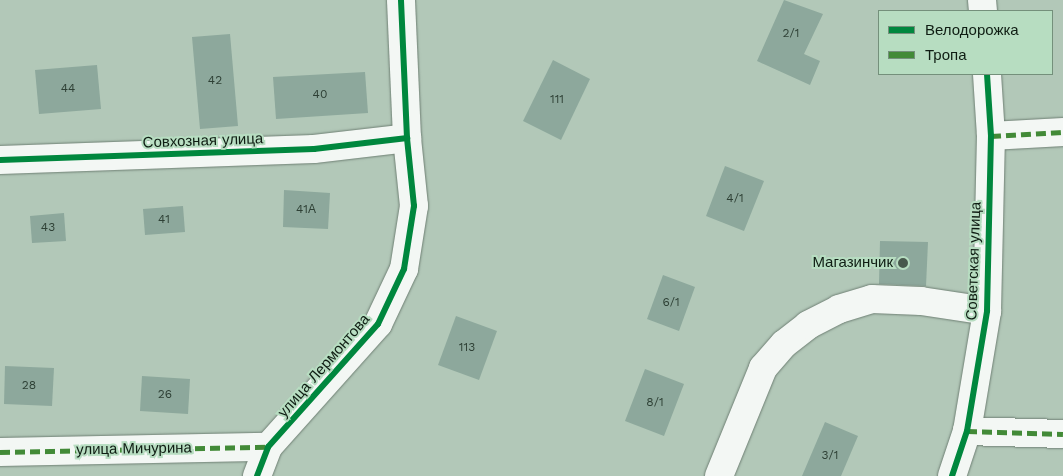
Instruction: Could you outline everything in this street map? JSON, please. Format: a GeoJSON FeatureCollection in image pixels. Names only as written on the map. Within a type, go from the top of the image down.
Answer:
{"type":"FeatureCollection","features":[{"type":"Feature","properties":{"kind":"street","name":"улица Лермонтова"},"geometry":{"type":"LineString","coordinates":[[257,476],[268,447],[378,324],[392,300],[411,238],[414,206],[407,138],[401,0]]}},
{"type":"Feature","properties":{"kind":"street","name":"Советская улица"},"geometry":{"type":"LineString","coordinates":[[952,476],[967,430],[987,311],[991,136],[987,75]]}},
{"type":"Feature","properties":{"kind":"street"},"geometry":{"type":"LineString","coordinates":[[991,136],[1063,132]]}},
{"type":"Feature","properties":{"kind":"street","name":"Совхозная улица"},"geometry":{"type":"LineString","coordinates":[[0,160],[314,149],[407,138]]}},
{"type":"Feature","properties":{"kind":"street"},"geometry":{"type":"LineString","coordinates":[[718,476],[763,368],[784,344],[808,325],[839,309],[872,299],[921,301],[987,311]]}},
{"type":"Feature","properties":{"kind":"street"},"geometry":{"type":"LineString","coordinates":[[967,430],[1063,434]]}},
{"type":"Feature","properties":{"kind":"street","name":"улица Мичурина"},"geometry":{"type":"LineString","coordinates":[[0,452],[268,447]]}},
{"type":"Feature","properties":{"kind":"building"},"geometry":{"type":"Polygon","coordinates":[[[784,0],[823,14],[804,54],[820,61],[810,85],[757,61],[784,0]]]}},
{"type":"Feature","properties":{"kind":"building"},"geometry":{"type":"Polygon","coordinates":[[[230,34],[238,126],[200,129],[192,37],[230,34]]]}},
{"type":"Feature","properties":{"kind":"building"},"geometry":{"type":"Polygon","coordinates":[[[553,60],[590,79],[561,140],[523,121],[553,60]]]}},
{"type":"Feature","properties":{"kind":"building"},"geometry":{"type":"Polygon","coordinates":[[[97,65],[101,109],[39,114],[35,70],[97,65]]]}},
{"type":"Feature","properties":{"kind":"building"},"geometry":{"type":"Polygon","coordinates":[[[365,72],[368,113],[276,119],[273,77],[365,72]]]}},
{"type":"Feature","properties":{"kind":"building"},"geometry":{"type":"Polygon","coordinates":[[[725,166],[764,181],[744,231],[706,216],[725,166]]]}},
{"type":"Feature","properties":{"kind":"building"},"geometry":{"type":"Polygon","coordinates":[[[284,190],[330,193],[328,229],[283,227],[284,190]]]}},
{"type":"Feature","properties":{"kind":"building"},"geometry":{"type":"Polygon","coordinates":[[[183,206],[185,232],[145,235],[143,209],[183,206]]]}},
{"type":"Feature","properties":{"kind":"building"},"geometry":{"type":"Polygon","coordinates":[[[64,213],[66,241],[32,243],[30,216],[64,213]]]}},
{"type":"Feature","properties":{"kind":"building","name":"Магазинчик"},"geometry":{"type":"Polygon","coordinates":[[[880,241],[928,242],[926,286],[879,284],[880,241]]]}},
{"type":"Feature","properties":{"kind":"building"},"geometry":{"type":"Polygon","coordinates":[[[663,275],[695,287],[679,331],[647,319],[663,275]]]}},
{"type":"Feature","properties":{"kind":"building"},"geometry":{"type":"Polygon","coordinates":[[[456,316],[497,331],[479,380],[438,365],[456,316]]]}},
{"type":"Feature","properties":{"kind":"building"},"geometry":{"type":"Polygon","coordinates":[[[5,366],[54,368],[52,406],[4,404],[5,366]]]}},
{"type":"Feature","properties":{"kind":"building"},"geometry":{"type":"Polygon","coordinates":[[[645,369],[684,384],[664,436],[625,421],[645,369]]]}},
{"type":"Feature","properties":{"kind":"building"},"geometry":{"type":"Polygon","coordinates":[[[142,376],[190,379],[188,414],[140,411],[142,376]]]}},
{"type":"Feature","properties":{"kind":"building"},"geometry":{"type":"Polygon","coordinates":[[[825,422],[858,436],[841,476],[802,476],[825,422]]]}},
{"type":"Feature","properties":{"kind":"marked path"},"geometry":{"type":"LineString","coordinates":[[991,136],[1063,132]]}},
{"type":"Feature","properties":{"kind":"marked path"},"geometry":{"type":"LineString","coordinates":[[967,431],[1063,434]]}},
{"type":"Feature","properties":{"kind":"marked path"},"geometry":{"type":"LineString","coordinates":[[0,452],[268,447]]}},
{"type":"Feature","properties":{"kind":"cycle path"},"geometry":{"type":"LineString","coordinates":[[257,476],[268,447],[378,324],[404,269],[414,206],[407,138],[401,0]]}},
{"type":"Feature","properties":{"kind":"cycle path"},"geometry":{"type":"LineString","coordinates":[[952,476],[967,431],[987,311],[991,136],[987,75]]}},
{"type":"Feature","properties":{"kind":"cycle path"},"geometry":{"type":"LineString","coordinates":[[0,160],[314,149],[407,138]]}},
{"type":"Feature","properties":{"kind":"place","name":"Магазинчик"},"geometry":{"type":"Point","coordinates":[903,263]}}]}
